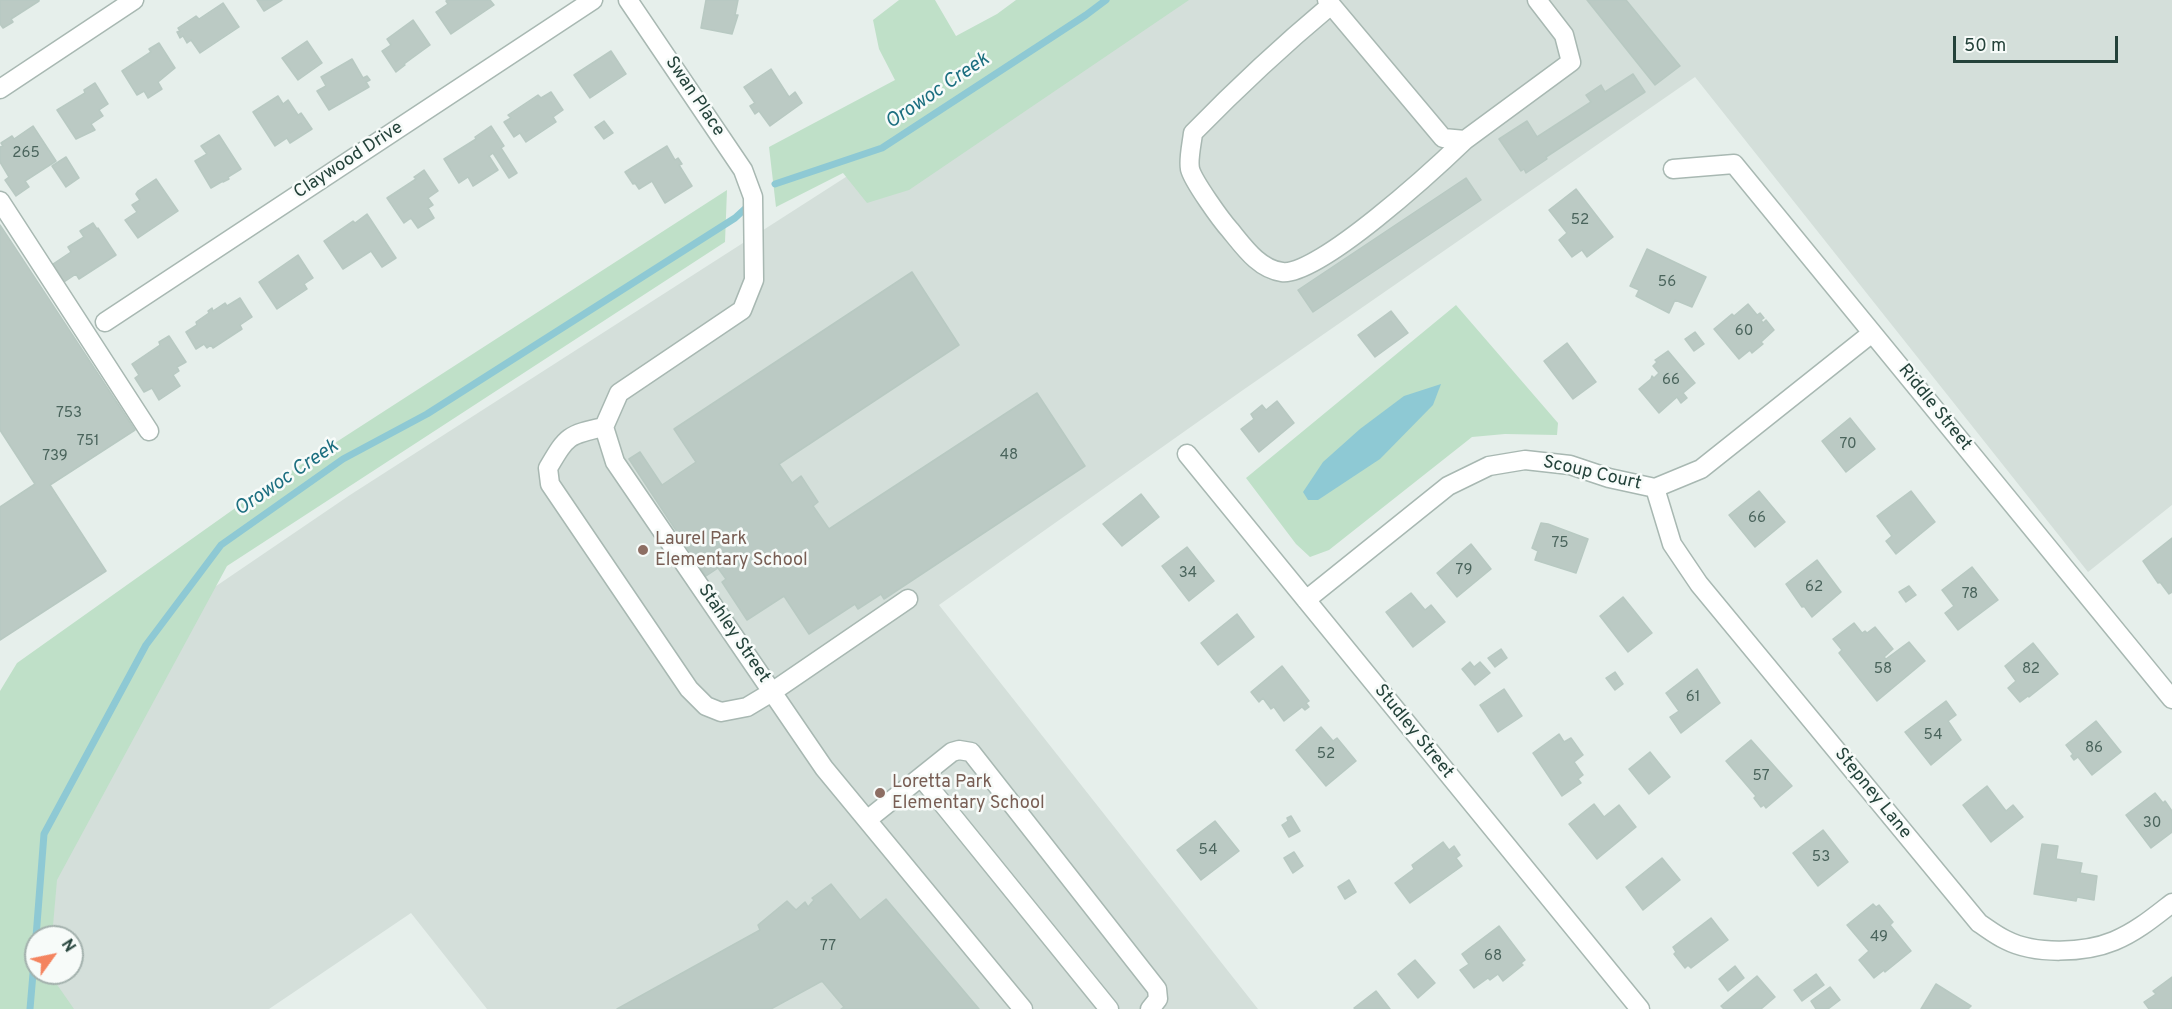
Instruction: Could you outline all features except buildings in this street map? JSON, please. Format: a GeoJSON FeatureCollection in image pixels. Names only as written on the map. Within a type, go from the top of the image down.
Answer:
{"type":"FeatureCollection","features":[{"type":"Feature","properties":{"kind":"street"},"geometry":{"type":"LineString","coordinates":[[0,89],[134,0]]}},
{"type":"Feature","properties":{"kind":"street","name":"Claywood Drive"},"geometry":{"type":"LineString","coordinates":[[105,322],[593,0]]}},
{"type":"Feature","properties":{"kind":"street","name":"Swan Place"},"geometry":{"type":"LineString","coordinates":[[604,427],[619,393],[742,310],[754,280],[753,197],[743,170],[628,0]]}},
{"type":"Feature","properties":{"kind":"street"},"geometry":{"type":"LineString","coordinates":[[1465,140],[1443,138],[1329,3],[1235,90],[1193,133],[1190,169],[1218,216],[1257,261],[1283,273],[1323,258],[1418,185],[1465,140],[1571,62],[1564,35],[1537,0]]}},
{"type":"Feature","properties":{"kind":"street","name":"Riddle Street"},"geometry":{"type":"LineString","coordinates":[[1673,169],[1734,164],[2172,699]]}},
{"type":"Feature","properties":{"kind":"street"},"geometry":{"type":"LineString","coordinates":[[0,201],[149,431]]}},
{"type":"Feature","properties":{"kind":"street","name":"Scoup Court"},"geometry":{"type":"LineString","coordinates":[[1306,600],[1448,486],[1489,466],[1525,460],[1570,465],[1609,478],[1655,488],[1701,469],[1872,333]]}},
{"type":"Feature","properties":{"kind":"street"},"geometry":{"type":"LineString","coordinates":[[604,427],[575,433],[562,444],[548,468],[550,484],[689,688],[706,706],[722,712],[747,707],[908,599]]}},
{"type":"Feature","properties":{"kind":"street","name":"Stahley Street"},"geometry":{"type":"LineString","coordinates":[[604,427],[615,462],[824,768],[1023,1009]]}},
{"type":"Feature","properties":{"kind":"street","name":"Studley Street"},"geometry":{"type":"LineString","coordinates":[[1187,454],[1640,1009]]}},
{"type":"Feature","properties":{"kind":"street","name":"Stepney Lane"},"geometry":{"type":"LineString","coordinates":[[1655,488],[1672,544],[1699,584],[1979,923],[2008,942],[2041,950],[2076,951],[2113,942],[2146,924],[2172,903]]}},
{"type":"Feature","properties":{"kind":"street"},"geometry":{"type":"LineString","coordinates":[[867,820],[952,752],[959,750],[970,752],[1157,989],[1158,999],[1150,1009]]}},
{"type":"Feature","properties":{"kind":"street"},"geometry":{"type":"LineString","coordinates":[[921,777],[1109,1009]]}},
{"type":"Feature","properties":{"kind":"shaded area"},"geometry":{"type":"Polygon","coordinates":[[[1130,0],[2172,0],[2172,505],[2088,572],[1695,77],[1243,390],[939,605],[1258,1009],[487,1009],[411,913],[269,1009],[21,1009],[0,733],[350,495],[1019,66],[1130,0]]]}},
{"type":"Feature","properties":{"kind":"green space"},"geometry":{"type":"Polygon","coordinates":[[[899,0],[935,0],[956,36],[997,14],[1016,0],[1189,0],[909,190],[867,203],[843,173],[776,207],[769,147],[895,80],[879,49],[873,20],[899,0]]]}},
{"type":"Feature","properties":{"kind":"green space"},"geometry":{"type":"Polygon","coordinates":[[[727,190],[725,242],[227,566],[57,880],[53,925],[24,925],[24,985],[57,985],[74,1009],[0,1009],[0,691],[17,663],[248,499],[727,190]]]}},
{"type":"Feature","properties":{"kind":"green space"},"geometry":{"type":"Polygon","coordinates":[[[1456,305],[1558,423],[1557,435],[1505,434],[1472,437],[1329,550],[1310,557],[1296,544],[1246,478],[1456,305]]]}},
{"type":"Feature","properties":{"kind":"water"},"geometry":{"type":"Polygon","coordinates":[[[1441,384],[1433,405],[1380,459],[1318,500],[1308,500],[1303,492],[1323,462],[1360,429],[1404,396],[1441,384]]]}},
{"type":"Feature","properties":{"kind":"waterway","name":"Orowoc Creek"},"geometry":{"type":"LineString","coordinates":[[775,184],[882,148],[1106,0]]}},
{"type":"Feature","properties":{"kind":"waterway","name":"Orowoc Creek"},"geometry":{"type":"LineString","coordinates":[[37,925],[44,834],[146,645],[221,545],[343,459],[427,414],[735,218],[747,207]]}},
{"type":"Feature","properties":{"kind":"waterway","name":"Orowoc Creek"},"geometry":{"type":"LineString","coordinates":[[30,1009],[32,985]]}},
{"type":"Feature","properties":{"kind":"place","name":"Laurel Park Elementary School"},"geometry":{"type":"Point","coordinates":[643,550]}},
{"type":"Feature","properties":{"kind":"place","name":"Loretta Park Elementary School"},"geometry":{"type":"Point","coordinates":[880,793]}}]}
